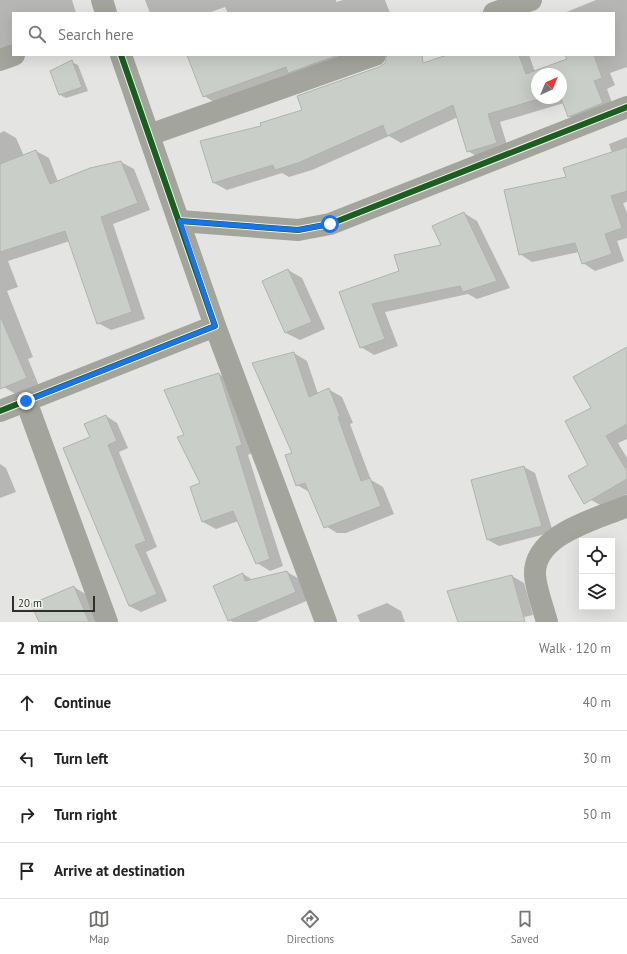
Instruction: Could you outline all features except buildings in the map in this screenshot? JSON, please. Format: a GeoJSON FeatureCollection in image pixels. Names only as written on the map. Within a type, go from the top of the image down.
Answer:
{"type":"FeatureCollection","features":[{"type":"Feature","properties":{"kind":"street"},"geometry":{"type":"LineString","coordinates":[[102,0],[106,12]]}},
{"type":"Feature","properties":{"kind":"street"},"geometry":{"type":"LineString","coordinates":[[497,12],[530,0]]}},
{"type":"Feature","properties":{"kind":"street"},"geometry":{"type":"LineString","coordinates":[[0,60],[12,56]]}},
{"type":"Feature","properties":{"kind":"street"},"geometry":{"type":"LineString","coordinates":[[121,56],[180,221],[215,326],[326,622]]}},
{"type":"Feature","properties":{"kind":"street"},"geometry":{"type":"LineString","coordinates":[[149,135],[372,56]]}},
{"type":"Feature","properties":{"kind":"street"},"geometry":{"type":"LineString","coordinates":[[180,221],[298,230],[330,224],[627,107]]}},
{"type":"Feature","properties":{"kind":"street"},"geometry":{"type":"LineString","coordinates":[[0,411],[215,326]]}},
{"type":"Feature","properties":{"kind":"street"},"geometry":{"type":"LineString","coordinates":[[26,401],[107,622]]}},
{"type":"Feature","properties":{"kind":"street"},"geometry":{"type":"LineString","coordinates":[[547,622],[535,575],[537,561],[544,548],[556,537],[571,529],[627,506]]}},
{"type":"Feature","properties":{"kind":"cycle path"},"geometry":{"type":"LineString","coordinates":[[0,411],[215,326],[121,56]]}},
{"type":"Feature","properties":{"kind":"cycle path"},"geometry":{"type":"LineString","coordinates":[[180,221],[298,230],[330,224],[627,107]]}},
{"type":"Feature","properties":{"kind":"route"},"geometry":{"type":"LineString","coordinates":[[26,401],[215,326],[180,221],[298,230],[330,224]]}}]}
